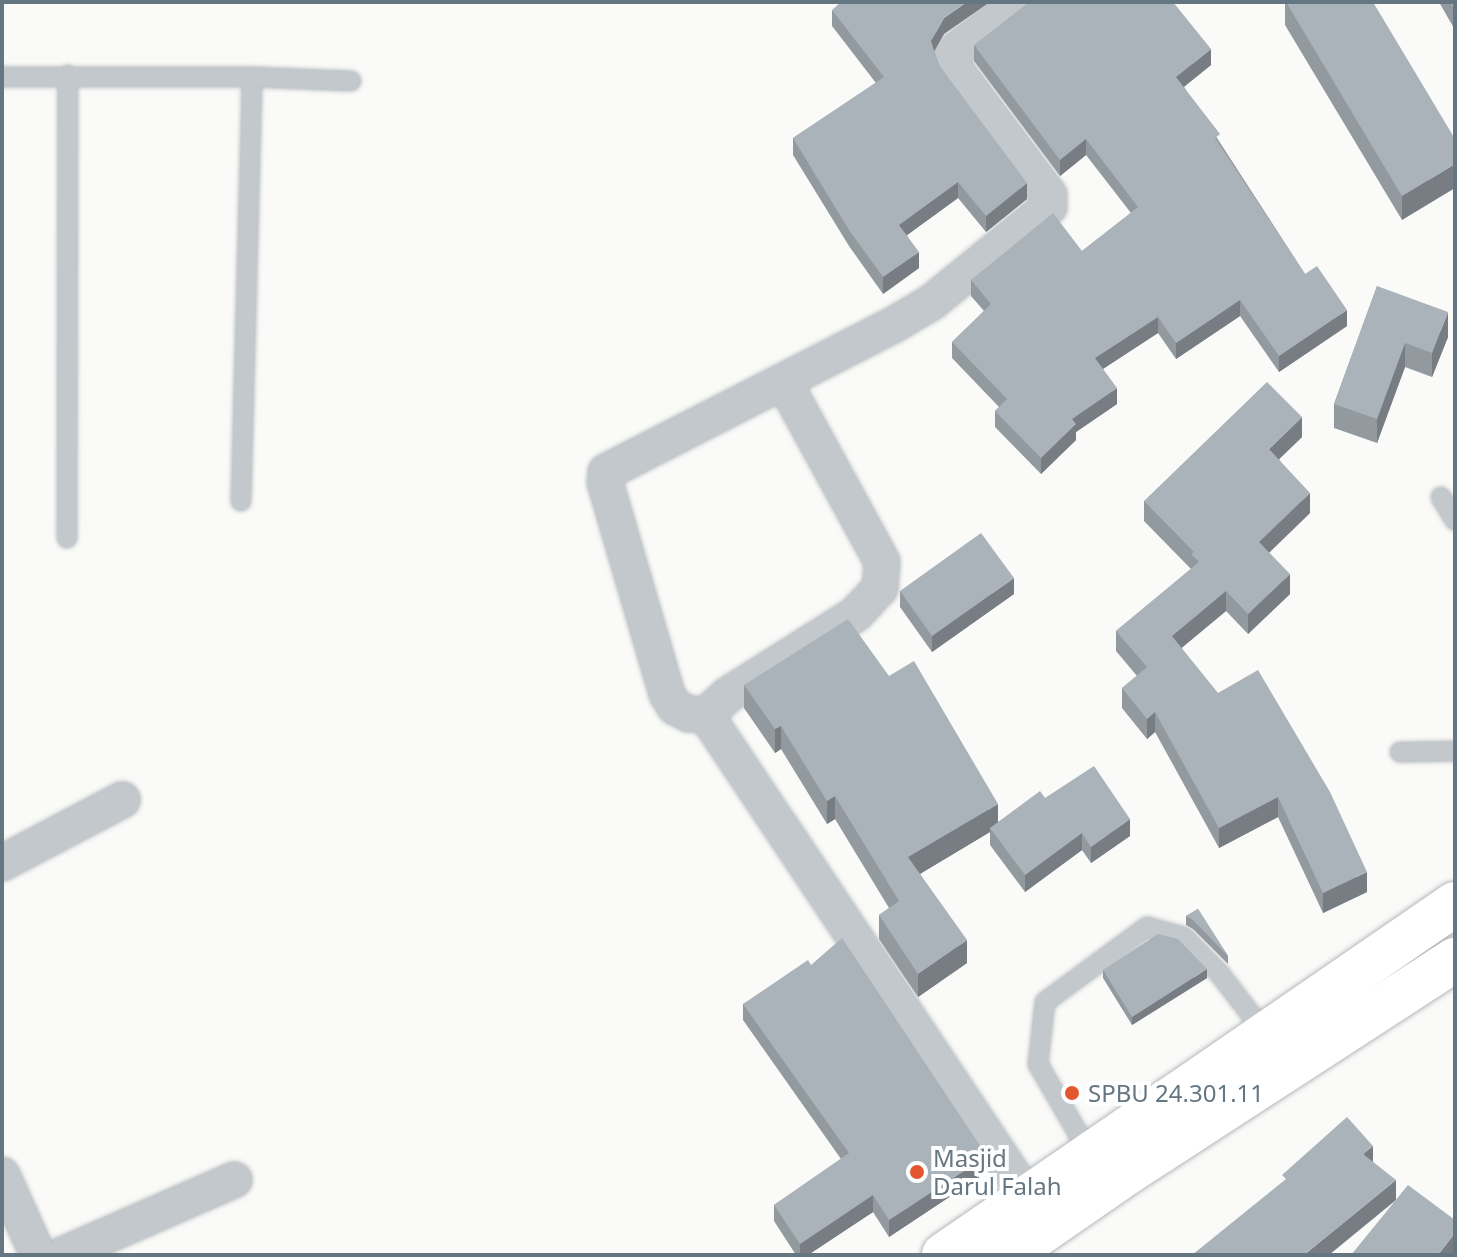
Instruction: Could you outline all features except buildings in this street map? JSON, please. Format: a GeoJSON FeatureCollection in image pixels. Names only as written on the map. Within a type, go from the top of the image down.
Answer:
{"type":"FeatureCollection","features":[{"type":"Feature","properties":{"kind":"highway"},"geometry":{"type":"LineString","coordinates":[[1008,1255],[1039,1213],[1091,1157],[1455,904]]}},
{"type":"Feature","properties":{"kind":"highway"},"geometry":{"type":"LineString","coordinates":[[944,1255],[1039,1213],[1455,960]]}},
{"type":"Feature","properties":{"kind":"street"},"geometry":{"type":"LineString","coordinates":[[784,382],[882,562],[880,588],[856,614],[728,695],[706,715],[689,714],[675,707],[667,694],[605,482],[606,472],[784,382],[932,302],[1049,207],[1049,195],[955,69],[951,58],[956,50],[1020,2]]}},
{"type":"Feature","properties":{"kind":"street"},"geometry":{"type":"LineString","coordinates":[[706,715],[1039,1213]]}},
{"type":"Feature","properties":{"kind":"street"},"geometry":{"type":"LineString","coordinates":[[2,863],[122,800]]}},
{"type":"Feature","properties":{"kind":"street"},"geometry":{"type":"LineString","coordinates":[[2,1175],[38,1255]]}},
{"type":"Feature","properties":{"kind":"street"},"geometry":{"type":"LineString","coordinates":[[62,1255],[234,1180]]}},
{"type":"Feature","properties":{"kind":"lane"},"geometry":{"type":"LineString","coordinates":[[67,538],[68,75]]}},
{"type":"Feature","properties":{"kind":"lane"},"geometry":{"type":"LineString","coordinates":[[2,77],[252,77],[351,81]]}},
{"type":"Feature","properties":{"kind":"lane"},"geometry":{"type":"LineString","coordinates":[[241,501],[252,77]]}},
{"type":"Feature","properties":{"kind":"lane"},"geometry":{"type":"LineString","coordinates":[[1441,497],[1455,520]]}},
{"type":"Feature","properties":{"kind":"lane"},"geometry":{"type":"LineString","coordinates":[[1400,752],[1455,751]]}},
{"type":"Feature","properties":{"kind":"lane"},"geometry":{"type":"LineString","coordinates":[[1091,1157],[1038,1064],[1045,1002],[1147,927],[1184,937],[1219,973],[1267,1035]]}},
{"type":"Feature","properties":{"kind":"place","name":"SPBU 24.301.11"},"geometry":{"type":"Point","coordinates":[1072,1093]}},
{"type":"Feature","properties":{"kind":"place","name":"Masjid Darul Falah"},"geometry":{"type":"Point","coordinates":[917,1172]}}]}
